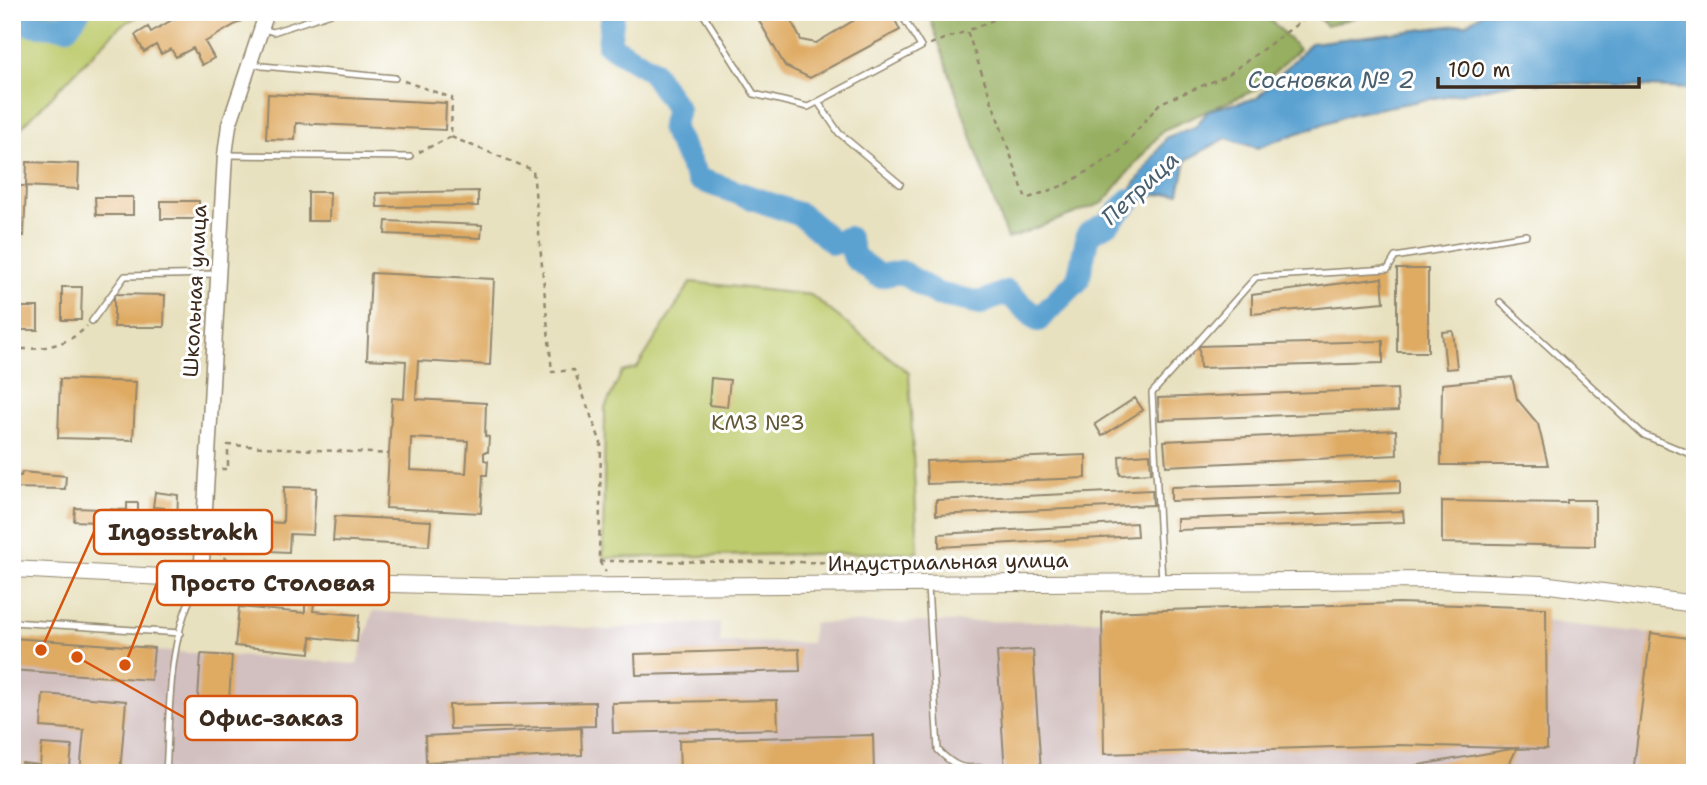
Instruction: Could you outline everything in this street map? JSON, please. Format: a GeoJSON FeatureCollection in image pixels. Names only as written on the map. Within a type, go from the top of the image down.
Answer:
{"type":"FeatureCollection","features":[{"type":"Feature","properties":{"kind":"main road","name":"Индустриальная улица"},"geometry":{"type":"LineString","coordinates":[[12,569],[201,579],[508,587],[1389,579],[1500,581],[1593,589],[1695,604]]}},
{"type":"Feature","properties":{"kind":"street","name":"Школьная улица"},"geometry":{"type":"LineString","coordinates":[[201,579],[225,155],[229,125],[267,12]]}},
{"type":"Feature","properties":{"kind":"lane"},"geometry":{"type":"LineString","coordinates":[[262,28],[274,32],[334,12]]}},
{"type":"Feature","properties":{"kind":"lane"},"geometry":{"type":"LineString","coordinates":[[702,12],[754,94],[808,107],[921,47],[901,12]]}},
{"type":"Feature","properties":{"kind":"lane"},"geometry":{"type":"LineString","coordinates":[[812,12],[814,15],[819,12]]}},
{"type":"Feature","properties":{"kind":"lane"},"geometry":{"type":"LineString","coordinates":[[250,63],[395,78]]}},
{"type":"Feature","properties":{"kind":"lane"},"geometry":{"type":"LineString","coordinates":[[818,102],[839,133],[900,184]]}},
{"type":"Feature","properties":{"kind":"lane"},"geometry":{"type":"LineString","coordinates":[[225,155],[410,157]]}},
{"type":"Feature","properties":{"kind":"lane"},"geometry":{"type":"LineString","coordinates":[[1162,581],[1152,393],[1256,277],[1388,269],[1395,257],[1526,235]]}},
{"type":"Feature","properties":{"kind":"lane"},"geometry":{"type":"LineString","coordinates":[[92,321],[124,276],[217,274]]}},
{"type":"Feature","properties":{"kind":"lane"},"geometry":{"type":"LineString","coordinates":[[1500,302],[1644,435],[1695,456]]}},
{"type":"Feature","properties":{"kind":"lane"},"geometry":{"type":"LineString","coordinates":[[166,773],[174,652],[193,592],[201,579]]}},
{"type":"Feature","properties":{"kind":"lane"},"geometry":{"type":"LineString","coordinates":[[927,584],[938,750],[950,763],[963,769],[991,768],[1001,773]]}},
{"type":"Feature","properties":{"kind":"lane"},"geometry":{"type":"LineString","coordinates":[[12,622],[180,633]]}},
{"type":"Feature","properties":{"kind":"path"},"geometry":{"type":"LineString","coordinates":[[921,47],[1012,12]]}},
{"type":"Feature","properties":{"kind":"path"},"geometry":{"type":"LineString","coordinates":[[967,31],[1026,199],[1067,184],[1119,152],[1160,103],[1226,76],[1314,12]]}},
{"type":"Feature","properties":{"kind":"path"},"geometry":{"type":"LineString","coordinates":[[395,78],[452,98],[451,137]]}},
{"type":"Feature","properties":{"kind":"path"},"geometry":{"type":"LineString","coordinates":[[410,157],[451,137],[533,170],[552,372],[574,370],[601,443],[599,561],[607,575]]}},
{"type":"Feature","properties":{"kind":"path"},"geometry":{"type":"LineString","coordinates":[[12,349],[61,344],[79,335],[92,321]]}},
{"type":"Feature","properties":{"kind":"path"},"geometry":{"type":"LineString","coordinates":[[220,469],[228,469],[228,445],[389,454]]}},
{"type":"Feature","properties":{"kind":"path"},"geometry":{"type":"LineString","coordinates":[[599,561],[959,563],[997,570]]}},
{"type":"Feature","properties":{"kind":"shaded area"},"geometry":{"type":"Polygon","coordinates":[[[373,611],[608,630],[635,626],[720,623],[720,642],[811,643],[813,623],[1081,621],[1395,613],[1527,618],[1651,633],[1695,773],[12,773],[12,638],[154,648],[154,651],[357,664],[373,611]]]}},
{"type":"Feature","properties":{"kind":"green space"},"geometry":{"type":"Polygon","coordinates":[[[12,12],[145,12],[119,27],[12,137],[12,12]]]}},
{"type":"Feature","properties":{"kind":"green space"},"geometry":{"type":"Polygon","coordinates":[[[928,12],[1263,12],[1299,49],[1256,90],[1163,130],[1103,203],[1007,239],[928,12]]]}},
{"type":"Feature","properties":{"kind":"green space"},"geometry":{"type":"Polygon","coordinates":[[[1314,12],[1373,12],[1326,26],[1314,12]]]}},
{"type":"Feature","properties":{"kind":"green space","name":"КМЗ №3"},"geometry":{"type":"Polygon","coordinates":[[[691,282],[811,295],[909,373],[918,552],[603,558],[605,408],[622,372],[637,368],[691,282]]]}},
{"type":"Feature","properties":{"kind":"water","name":"Сосновка № 2"},"geometry":{"type":"Polygon","coordinates":[[[1484,12],[1695,12],[1695,89],[1519,82],[1351,114],[1257,148],[1226,138],[1186,160],[1179,193],[1153,195],[1108,223],[1167,137],[1195,127],[1209,110],[1257,98],[1311,43],[1466,24],[1484,12]]]}},
{"type":"Feature","properties":{"kind":"building"},"geometry":{"type":"Polygon","coordinates":[[[186,12],[243,12],[246,18],[205,42],[214,58],[202,65],[193,48],[176,57],[171,49],[161,54],[156,45],[144,52],[135,35],[148,27],[151,32],[186,12]]]}},
{"type":"Feature","properties":{"kind":"building"},"geometry":{"type":"Polygon","coordinates":[[[754,12],[787,12],[801,40],[816,43],[868,12],[891,12],[900,30],[810,78],[785,66],[754,12]]]}},
{"type":"Feature","properties":{"kind":"building"},"geometry":{"type":"Polygon","coordinates":[[[268,94],[446,103],[445,130],[296,123],[295,140],[266,139],[268,94]]]}},
{"type":"Feature","properties":{"kind":"building"},"geometry":{"type":"Polygon","coordinates":[[[27,162],[79,164],[78,189],[26,186],[27,162]]]}},
{"type":"Feature","properties":{"kind":"building"},"geometry":{"type":"Polygon","coordinates":[[[12,186],[26,186],[24,236],[12,235],[12,186]]]}},
{"type":"Feature","properties":{"kind":"building"},"geometry":{"type":"Polygon","coordinates":[[[478,191],[478,206],[377,207],[376,193],[478,191]]]}},
{"type":"Feature","properties":{"kind":"building"},"geometry":{"type":"Polygon","coordinates":[[[308,192],[330,192],[329,221],[308,221],[308,192]]]}},
{"type":"Feature","properties":{"kind":"building"},"geometry":{"type":"Polygon","coordinates":[[[95,197],[133,197],[133,215],[96,215],[95,197]]]}},
{"type":"Feature","properties":{"kind":"building"},"geometry":{"type":"Polygon","coordinates":[[[161,201],[199,201],[199,219],[161,219],[161,201]]]}},
{"type":"Feature","properties":{"kind":"building"},"geometry":{"type":"Polygon","coordinates":[[[386,221],[482,225],[481,238],[385,234],[386,221]]]}},
{"type":"Feature","properties":{"kind":"building"},"geometry":{"type":"Polygon","coordinates":[[[1397,269],[1428,269],[1428,352],[1397,352],[1397,269]]]}},
{"type":"Feature","properties":{"kind":"building"},"geometry":{"type":"Polygon","coordinates":[[[371,273],[494,279],[490,365],[418,361],[416,399],[486,403],[485,436],[489,437],[488,452],[484,452],[484,460],[488,461],[487,475],[483,475],[481,513],[386,508],[392,398],[404,399],[406,361],[367,359],[371,273]],[[411,438],[410,470],[466,473],[468,441],[411,438]]]}},
{"type":"Feature","properties":{"kind":"building"},"geometry":{"type":"Polygon","coordinates":[[[1382,278],[1384,302],[1252,314],[1252,295],[1382,278]]]}},
{"type":"Feature","properties":{"kind":"building"},"geometry":{"type":"Polygon","coordinates":[[[62,287],[82,287],[81,320],[62,320],[62,287]]]}},
{"type":"Feature","properties":{"kind":"building"},"geometry":{"type":"Polygon","coordinates":[[[114,294],[165,295],[164,327],[114,327],[114,294]]]}},
{"type":"Feature","properties":{"kind":"building"},"geometry":{"type":"Polygon","coordinates":[[[12,307],[38,307],[38,330],[12,330],[12,307]]]}},
{"type":"Feature","properties":{"kind":"building"},"geometry":{"type":"Polygon","coordinates":[[[1453,331],[1457,368],[1446,369],[1442,332],[1453,331]]]}},
{"type":"Feature","properties":{"kind":"building"},"geometry":{"type":"Polygon","coordinates":[[[1383,341],[1383,363],[1200,368],[1199,346],[1383,341]]]}},
{"type":"Feature","properties":{"kind":"building"},"geometry":{"type":"Polygon","coordinates":[[[1512,377],[1517,399],[1538,424],[1548,465],[1441,465],[1442,384],[1512,377]]]}},
{"type":"Feature","properties":{"kind":"building"},"geometry":{"type":"Polygon","coordinates":[[[711,378],[730,380],[727,407],[709,405],[711,378]]]}},
{"type":"Feature","properties":{"kind":"building"},"geometry":{"type":"Polygon","coordinates":[[[60,379],[136,382],[133,440],[58,438],[60,379]]]}},
{"type":"Feature","properties":{"kind":"building"},"geometry":{"type":"Polygon","coordinates":[[[1397,389],[1398,411],[1159,420],[1158,398],[1397,389]]]}},
{"type":"Feature","properties":{"kind":"building"},"geometry":{"type":"Polygon","coordinates":[[[1135,398],[1143,410],[1102,436],[1095,424],[1135,398]]]}},
{"type":"Feature","properties":{"kind":"building"},"geometry":{"type":"Polygon","coordinates":[[[1396,430],[1397,455],[1166,466],[1164,441],[1396,430]]]}},
{"type":"Feature","properties":{"kind":"building"},"geometry":{"type":"Polygon","coordinates":[[[1150,454],[1151,473],[1120,475],[1119,456],[1150,454]]]}},
{"type":"Feature","properties":{"kind":"building"},"geometry":{"type":"Polygon","coordinates":[[[1086,455],[1086,478],[927,484],[926,461],[1086,455]]]}},
{"type":"Feature","properties":{"kind":"building"},"geometry":{"type":"Polygon","coordinates":[[[22,472],[66,476],[65,489],[12,488],[12,475],[21,476],[22,472]]]}},
{"type":"Feature","properties":{"kind":"building"},"geometry":{"type":"Polygon","coordinates":[[[1400,480],[1400,493],[1171,501],[1171,487],[1400,480]]]}},
{"type":"Feature","properties":{"kind":"building"},"geometry":{"type":"Polygon","coordinates":[[[284,487],[316,488],[313,535],[290,534],[289,552],[228,549],[229,520],[283,523],[284,487]]]}},
{"type":"Feature","properties":{"kind":"building"},"geometry":{"type":"Polygon","coordinates":[[[1152,490],[1153,505],[936,515],[936,500],[1152,490]]]}},
{"type":"Feature","properties":{"kind":"building"},"geometry":{"type":"Polygon","coordinates":[[[155,492],[178,495],[177,523],[162,521],[164,508],[153,507],[155,492]]]}},
{"type":"Feature","properties":{"kind":"building"},"geometry":{"type":"Polygon","coordinates":[[[1567,500],[1595,500],[1595,546],[1442,543],[1442,501],[1567,503],[1567,500]]]}},
{"type":"Feature","properties":{"kind":"building"},"geometry":{"type":"Polygon","coordinates":[[[127,503],[138,503],[138,511],[143,511],[142,524],[74,521],[75,508],[127,510],[127,503]]]}},
{"type":"Feature","properties":{"kind":"building"},"geometry":{"type":"Polygon","coordinates":[[[1403,511],[1404,522],[1177,530],[1177,519],[1403,511]]]}},
{"type":"Feature","properties":{"kind":"building"},"geometry":{"type":"Polygon","coordinates":[[[335,516],[431,521],[429,546],[333,541],[335,516]]]}},
{"type":"Feature","properties":{"kind":"building"},"geometry":{"type":"Polygon","coordinates":[[[1136,523],[1137,536],[939,547],[939,534],[1136,523]]]}},
{"type":"Feature","properties":{"kind":"building"},"geometry":{"type":"Polygon","coordinates":[[[305,603],[314,603],[313,611],[359,615],[357,642],[311,637],[310,653],[235,646],[239,607],[305,613],[305,603]]]}},
{"type":"Feature","properties":{"kind":"building"},"geometry":{"type":"Polygon","coordinates":[[[1399,603],[1546,608],[1547,749],[1398,745],[1104,754],[1102,612],[1399,603]]]}},
{"type":"Feature","properties":{"kind":"building"},"geometry":{"type":"Polygon","coordinates":[[[1651,633],[1695,639],[1695,773],[1633,773],[1651,633]]]}},
{"type":"Feature","properties":{"kind":"building"},"geometry":{"type":"Polygon","coordinates":[[[12,638],[154,648],[151,680],[12,670],[12,638]]]}},
{"type":"Feature","properties":{"kind":"building"},"geometry":{"type":"Polygon","coordinates":[[[799,649],[800,671],[636,675],[635,654],[799,649]]]}},
{"type":"Feature","properties":{"kind":"building"},"geometry":{"type":"Polygon","coordinates":[[[1033,650],[1041,772],[1005,773],[997,652],[1033,650]]]}},
{"type":"Feature","properties":{"kind":"building"},"geometry":{"type":"Polygon","coordinates":[[[201,654],[232,656],[228,715],[197,713],[201,654]]]}},
{"type":"Feature","properties":{"kind":"building"},"geometry":{"type":"Polygon","coordinates":[[[43,694],[126,701],[120,773],[80,773],[84,730],[41,727],[43,694]]]}},
{"type":"Feature","properties":{"kind":"building"},"geometry":{"type":"Polygon","coordinates":[[[777,700],[778,729],[613,733],[612,703],[777,700]]]}},
{"type":"Feature","properties":{"kind":"building"},"geometry":{"type":"Polygon","coordinates":[[[595,702],[595,726],[450,729],[449,705],[595,702]]]}},
{"type":"Feature","properties":{"kind":"building"},"geometry":{"type":"Polygon","coordinates":[[[581,728],[582,755],[426,762],[425,736],[581,728]]]}},
{"type":"Feature","properties":{"kind":"building"},"geometry":{"type":"Polygon","coordinates":[[[873,735],[874,772],[680,773],[679,740],[873,735]]]}},
{"type":"Feature","properties":{"kind":"building"},"geometry":{"type":"Polygon","coordinates":[[[42,744],[72,746],[70,767],[56,766],[56,773],[21,773],[22,763],[40,765],[42,744]]]}},
{"type":"Feature","properties":{"kind":"building"},"geometry":{"type":"Polygon","coordinates":[[[1517,748],[1505,773],[1390,773],[1390,770],[1517,748]]]}},
{"type":"Feature","properties":{"kind":"waterway","name":"Петрица"},"geometry":{"type":"LineString","coordinates":[[12,21],[21,13],[30,24],[67,27],[78,12]]}},
{"type":"Feature","properties":{"kind":"waterway","name":"Петрица"},"geometry":{"type":"LineString","coordinates":[[613,12],[609,45],[651,70],[677,109],[672,128],[698,179],[801,215],[834,243],[848,238],[855,258],[879,276],[901,272],[937,294],[981,303],[1007,292],[1038,320],[1078,280],[1088,234],[1108,223],[1130,200]]}},
{"type":"Feature","properties":{"kind":"place","name":"Ingosstrakh"},"geometry":{"type":"Point","coordinates":[41,650]}},
{"type":"Feature","properties":{"kind":"place","name":"Офис-заказ"},"geometry":{"type":"Point","coordinates":[77,657]}},
{"type":"Feature","properties":{"kind":"place","name":"Просто Столовая"},"geometry":{"type":"Point","coordinates":[125,665]}}]}
